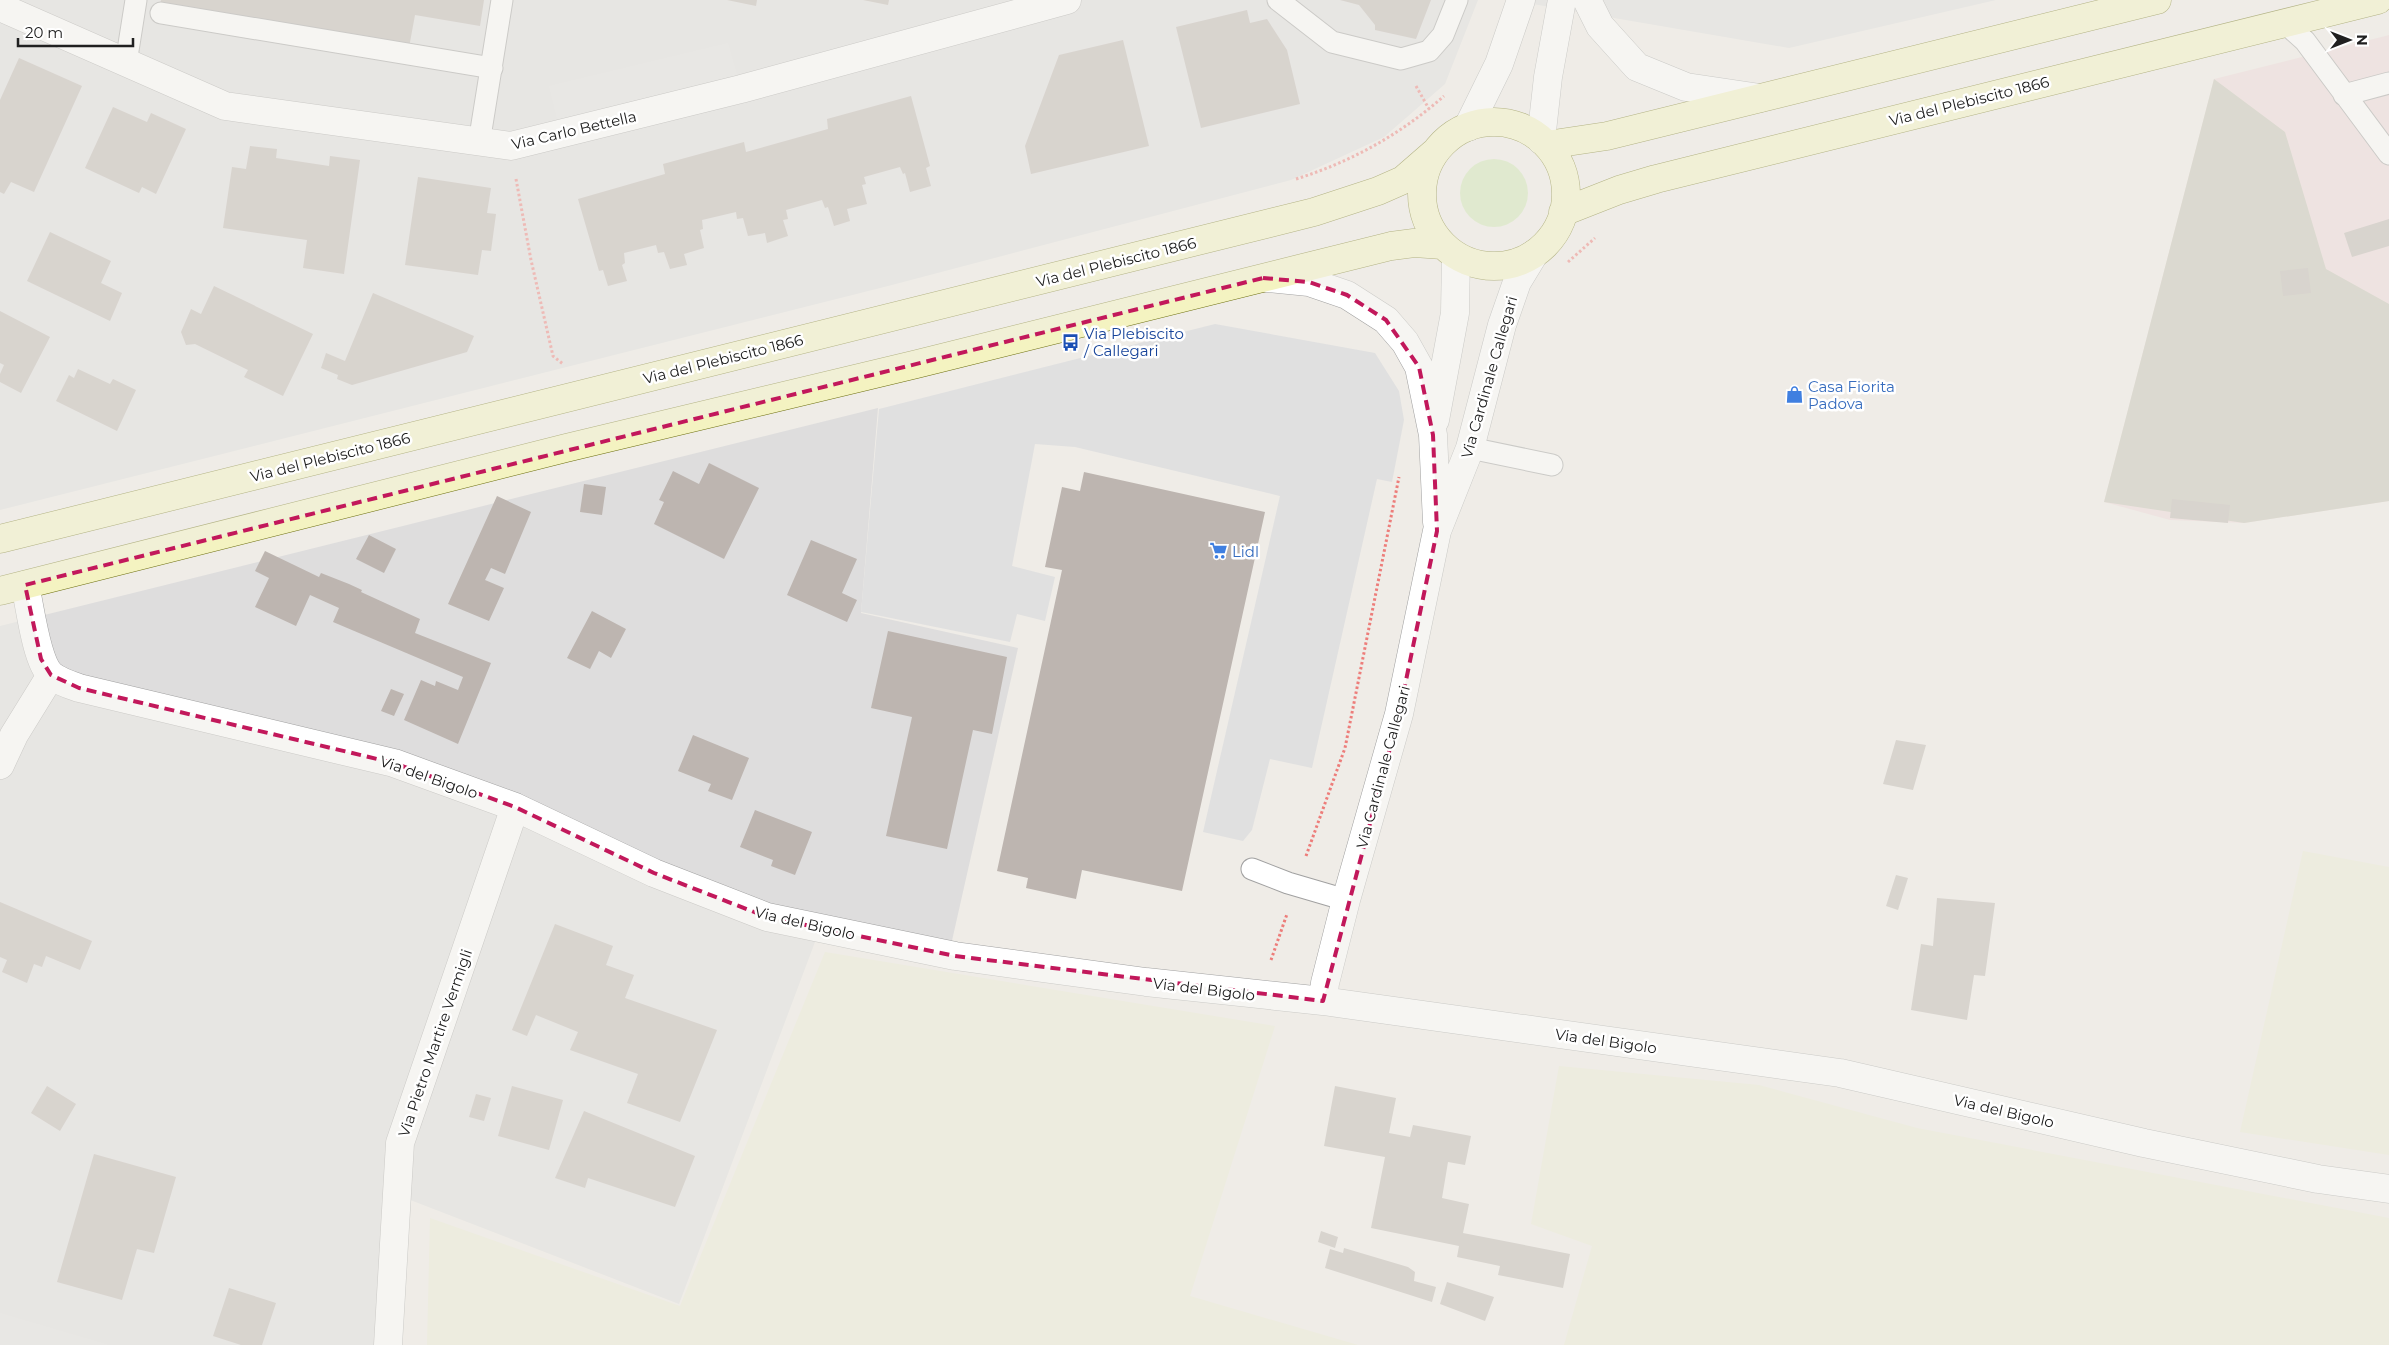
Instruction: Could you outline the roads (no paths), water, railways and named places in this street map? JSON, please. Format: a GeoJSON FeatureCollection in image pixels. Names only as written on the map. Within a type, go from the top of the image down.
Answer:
{"type":"FeatureCollection","features":[{"type":"Feature","properties":{"kind":"main road"},"geometry":{"type":"LineString","coordinates":[[1544,142],[1607,136],[2156,0]]}},
{"type":"Feature","properties":{"kind":"main road","name":"Via del Plebiscito 1866"},"geometry":{"type":"LineString","coordinates":[[1563,212],[1619,190],[1656,179],[2378,0]]}},
{"type":"Feature","properties":{"kind":"main road"},"geometry":{"type":"LineString","coordinates":[[12,588],[566,448],[1390,246],[1414,243],[1450,251],[1471,263],[1488,266],[1504,266],[1520,262],[1534,254],[1547,243],[1557,228],[1563,212],[1566,189],[1560,166],[1544,142],[1525,129],[1506,123],[1486,122],[1468,126],[1449,137],[1434,153],[1424,176],[1422,201],[1428,225],[1450,251]]}},
{"type":"Feature","properties":{"kind":"main road","name":"Via del Plebiscito 1866"},"geometry":{"type":"LineString","coordinates":[[0,539],[1314,212],[1378,191],[1403,180],[1434,153]]}},
{"type":"Feature","properties":{"kind":"street","name":"Via Carlo Bettella"},"geometry":{"type":"LineString","coordinates":[[0,7],[225,106],[511,146],[741,89],[1067,0]]}},
{"type":"Feature","properties":{"kind":"street"},"geometry":{"type":"LineString","coordinates":[[1468,126],[1499,64],[1521,0]]}},
{"type":"Feature","properties":{"kind":"street"},"geometry":{"type":"LineString","coordinates":[[1544,142],[1548,77],[1562,0]]}},
{"type":"Feature","properties":{"kind":"street"},"geometry":{"type":"LineString","coordinates":[[1587,0],[1600,26],[1637,67],[1686,87],[1764,98]]}},
{"type":"Feature","properties":{"kind":"street","name":"Via Cardinale Callegari"},"geometry":{"type":"LineString","coordinates":[[1433,435],[1455,313],[1450,251]]}},
{"type":"Feature","properties":{"kind":"street","name":"Via Cardinale Callegari"},"geometry":{"type":"LineString","coordinates":[[1323,1001],[1346,900],[1399,714],[1437,531],[1470,448],[1502,326],[1517,282],[1534,254]]}},
{"type":"Feature","properties":{"kind":"street","name":"Via Cardinale Callegari"},"geometry":{"type":"LineString","coordinates":[[1263,278],[1309,282],[1347,295],[1386,320],[1405,342],[1419,367],[1433,435],[1437,531]]}},
{"type":"Feature","properties":{"kind":"street"},"geometry":{"type":"LineString","coordinates":[[0,765],[14,735],[51,675],[41,659],[12,588]]}},
{"type":"Feature","properties":{"kind":"street","name":"Via del Bigolo"},"geometry":{"type":"LineString","coordinates":[[51,675],[79,688],[394,763],[515,807],[654,873],[767,917],[955,956],[1165,984],[1323,1001],[1840,1074],[2144,1143],[2318,1179],[2389,1189]]}},
{"type":"Feature","properties":{"kind":"street","name":"Via Pietro Martire Vermigli"},"geometry":{"type":"LineString","coordinates":[[388,1345],[400,1143],[515,807]]}},
{"type":"Feature","properties":{"kind":"lane"},"geometry":{"type":"LineString","coordinates":[[126,63],[136,0]]}},
{"type":"Feature","properties":{"kind":"lane"},"geometry":{"type":"LineString","coordinates":[[479,143],[502,0]]}},
{"type":"Feature","properties":{"kind":"lane"},"geometry":{"type":"LineString","coordinates":[[1278,0],[1332,42],[1401,59],[1429,51],[1443,35],[1457,0]]}},
{"type":"Feature","properties":{"kind":"lane"},"geometry":{"type":"LineString","coordinates":[[161,13],[492,68]]}},
{"type":"Feature","properties":{"kind":"lane"},"geometry":{"type":"LineString","coordinates":[[2285,23],[2305,41],[2389,154]]}},
{"type":"Feature","properties":{"kind":"lane"},"geometry":{"type":"LineString","coordinates":[[2344,94],[2389,84]]}},
{"type":"Feature","properties":{"kind":"lane"},"geometry":{"type":"LineString","coordinates":[[1470,448],[1552,465]]}},
{"type":"Feature","properties":{"kind":"lane"},"geometry":{"type":"LineString","coordinates":[[1252,869],[1288,883],[1346,900]]}},
{"type":"Feature","properties":{"kind":"place","name":"Via Plebiscito / Callegari"},"geometry":{"type":"Point","coordinates":[1070,342]}},
{"type":"Feature","properties":{"kind":"place","name":"Casa Fiorita Padova"},"geometry":{"type":"Point","coordinates":[1794,395]}},
{"type":"Feature","properties":{"kind":"place","name":"Lidl"},"geometry":{"type":"Point","coordinates":[1218,551]}}]}
